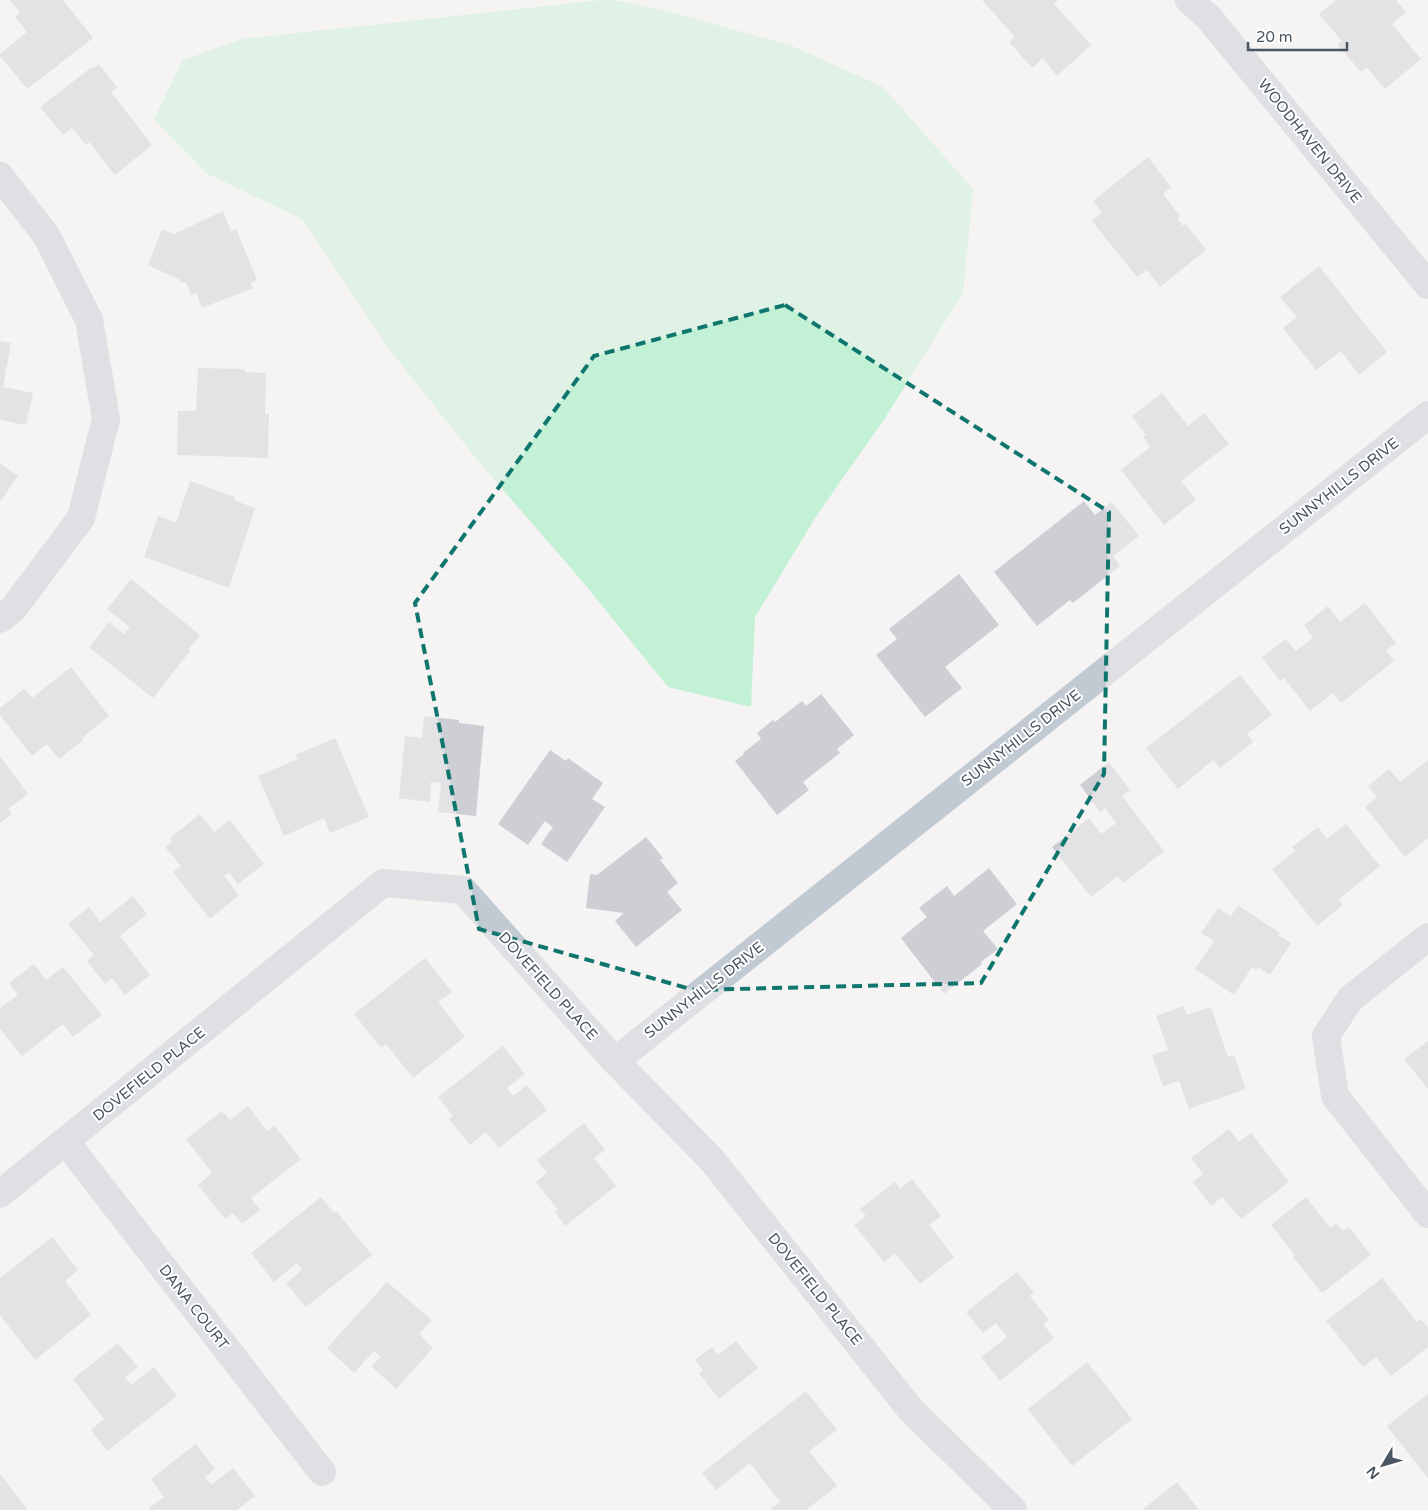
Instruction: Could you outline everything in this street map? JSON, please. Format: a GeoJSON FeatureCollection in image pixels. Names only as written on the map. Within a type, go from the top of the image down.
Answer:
{"type":"FeatureCollection","features":[{"type":"Feature","properties":{"kind":"street","name":"WOODHAVEN DRIVE"},"geometry":{"type":"LineString","coordinates":[[1189,0],[1209,18],[1428,285]]}},
{"type":"Feature","properties":{"kind":"street"},"geometry":{"type":"LineString","coordinates":[[0,176],[46,235],[89,320],[106,419],[81,518],[12,609],[0,618]]}},
{"type":"Feature","properties":{"kind":"street","name":"SUNNYHILLS DRIVE"},"geometry":{"type":"LineString","coordinates":[[615,1060],[1428,415]]}},
{"type":"Feature","properties":{"kind":"street","name":"DOVEFIELD PLACE"},"geometry":{"type":"LineString","coordinates":[[0,1194],[383,883],[463,890],[615,1060],[712,1160],[912,1410],[1013,1510]]}},
{"type":"Feature","properties":{"kind":"street"},"geometry":{"type":"LineString","coordinates":[[1428,937],[1350,999],[1326,1036],[1335,1096],[1428,1214]]}},
{"type":"Feature","properties":{"kind":"street","name":"DANA COURT"},"geometry":{"type":"LineString","coordinates":[[66,1142],[322,1472]]}},
{"type":"Feature","properties":{"kind":"highlighted area"},"geometry":{"type":"Polygon","coordinates":[[[785,305],[1109,512],[1104,774],[981,983],[694,990],[479,929],[415,603],[594,356],[785,305]]]}},
{"type":"Feature","properties":{"kind":"green space"},"geometry":{"type":"Polygon","coordinates":[[[614,0],[671,12],[792,46],[883,87],[973,189],[963,293],[885,418],[817,515],[755,617],[751,707],[668,687],[582,581],[479,462],[390,350],[302,219],[206,173],[154,119],[183,60],[243,39],[614,0]]]}},
{"type":"Feature","properties":{"kind":"building"},"geometry":{"type":"Polygon","coordinates":[[[10,0],[63,0],[93,38],[27,89],[0,56],[27,32],[15,17],[20,13],[10,0]]]}},
{"type":"Feature","properties":{"kind":"building"},"geometry":{"type":"Polygon","coordinates":[[[982,0],[1058,0],[1054,4],[1091,45],[1057,76],[1043,58],[1032,68],[1009,42],[1015,37],[982,0]]]}},
{"type":"Feature","properties":{"kind":"building"},"geometry":{"type":"Polygon","coordinates":[[[1336,0],[1396,0],[1406,12],[1392,24],[1421,59],[1385,89],[1367,68],[1361,72],[1337,44],[1342,41],[1319,14],[1336,0]]]}},
{"type":"Feature","properties":{"kind":"building"},"geometry":{"type":"Polygon","coordinates":[[[99,64],[117,87],[111,92],[152,145],[115,175],[89,142],[86,145],[72,128],[63,135],[40,107],[92,67],[93,69],[99,64]]]}},
{"type":"Feature","properties":{"kind":"building"},"geometry":{"type":"Polygon","coordinates":[[[1148,157],[1171,187],[1163,194],[1180,216],[1177,219],[1183,226],[1186,224],[1206,250],[1160,287],[1147,270],[1137,277],[1092,221],[1102,213],[1093,201],[1148,157]]]}},
{"type":"Feature","properties":{"kind":"building"},"geometry":{"type":"Polygon","coordinates":[[[223,211],[231,231],[236,229],[257,280],[251,283],[253,288],[202,308],[196,293],[191,295],[186,282],[182,283],[180,280],[148,265],[162,229],[174,234],[223,211]]]}},
{"type":"Feature","properties":{"kind":"building"},"geometry":{"type":"Polygon","coordinates":[[[1319,266],[1387,352],[1359,375],[1341,351],[1316,370],[1283,328],[1297,317],[1280,297],[1319,266]]]}},
{"type":"Feature","properties":{"kind":"building"},"geometry":{"type":"Polygon","coordinates":[[[0,341],[11,343],[3,387],[33,393],[26,425],[0,420],[0,341]]]}},
{"type":"Feature","properties":{"kind":"building"},"geometry":{"type":"Polygon","coordinates":[[[198,368],[245,369],[245,372],[266,373],[265,414],[269,414],[268,458],[177,455],[178,411],[196,411],[198,368]]]}},
{"type":"Feature","properties":{"kind":"building"},"geometry":{"type":"Polygon","coordinates":[[[1162,393],[1188,426],[1204,413],[1229,444],[1181,481],[1196,500],[1164,525],[1121,470],[1150,447],[1143,437],[1146,435],[1132,416],[1162,393]]]}},
{"type":"Feature","properties":{"kind":"building"},"geometry":{"type":"Polygon","coordinates":[[[0,463],[18,476],[0,502],[0,463]]]}},
{"type":"Feature","properties":{"kind":"building"},"geometry":{"type":"Polygon","coordinates":[[[190,481],[235,497],[233,500],[255,508],[229,588],[144,557],[158,516],[176,523],[190,481]]]}},
{"type":"Feature","properties":{"kind":"building"},"geometry":{"type":"Polygon","coordinates":[[[1084,501],[1095,515],[1112,502],[1139,536],[1113,556],[1120,566],[1073,603],[1070,600],[1037,626],[994,572],[1084,501]]]}},
{"type":"Feature","properties":{"kind":"building"},"geometry":{"type":"Polygon","coordinates":[[[959,574],[999,625],[945,667],[962,688],[925,717],[876,655],[897,639],[889,629],[959,574]]]}},
{"type":"Feature","properties":{"kind":"building"},"geometry":{"type":"Polygon","coordinates":[[[131,579],[200,635],[188,650],[190,651],[153,698],[89,647],[109,622],[124,634],[130,627],[107,609],[131,579]]]}},
{"type":"Feature","properties":{"kind":"building"},"geometry":{"type":"Polygon","coordinates":[[[1365,603],[1396,643],[1386,650],[1394,661],[1341,703],[1333,693],[1310,711],[1284,678],[1280,681],[1262,657],[1286,639],[1296,651],[1313,638],[1304,625],[1328,606],[1340,622],[1365,603]]]}},
{"type":"Feature","properties":{"kind":"building"},"geometry":{"type":"Polygon","coordinates":[[[71,667],[109,716],[59,759],[47,744],[32,756],[0,715],[0,708],[24,689],[32,698],[71,667]]]}},
{"type":"Feature","properties":{"kind":"building"},"geometry":{"type":"Polygon","coordinates":[[[1240,675],[1272,715],[1247,734],[1253,742],[1220,768],[1213,760],[1178,789],[1146,748],[1240,675]]]}},
{"type":"Feature","properties":{"kind":"building"},"geometry":{"type":"Polygon","coordinates":[[[821,694],[854,735],[837,749],[840,753],[803,782],[809,790],[777,815],[735,761],[761,739],[757,733],[773,720],[775,722],[802,701],[806,706],[821,694]]]}},
{"type":"Feature","properties":{"kind":"building"},"geometry":{"type":"Polygon","coordinates":[[[424,716],[459,720],[459,723],[484,726],[476,816],[438,812],[441,783],[431,782],[430,802],[399,798],[405,736],[422,738],[424,716]]]}},
{"type":"Feature","properties":{"kind":"building"},"geometry":{"type":"Polygon","coordinates":[[[335,738],[369,817],[330,833],[324,818],[284,836],[258,776],[298,759],[295,755],[335,738]]]}},
{"type":"Feature","properties":{"kind":"building"},"geometry":{"type":"Polygon","coordinates":[[[550,750],[566,761],[568,758],[603,783],[592,799],[605,807],[567,862],[541,844],[553,827],[545,821],[528,845],[498,824],[550,750]]]}},
{"type":"Feature","properties":{"kind":"building"},"geometry":{"type":"Polygon","coordinates":[[[0,756],[28,794],[8,809],[12,814],[0,823],[0,756]]]}},
{"type":"Feature","properties":{"kind":"building"},"geometry":{"type":"Polygon","coordinates":[[[1428,760],[1428,838],[1405,857],[1365,807],[1377,797],[1368,786],[1389,769],[1400,782],[1428,760]]]}},
{"type":"Feature","properties":{"kind":"building"},"geometry":{"type":"Polygon","coordinates":[[[1109,762],[1130,790],[1122,796],[1164,851],[1123,883],[1118,876],[1091,897],[1052,847],[1089,818],[1101,834],[1116,823],[1105,808],[1100,812],[1080,785],[1109,762]]]}},
{"type":"Feature","properties":{"kind":"building"},"geometry":{"type":"Polygon","coordinates":[[[200,814],[214,832],[230,820],[264,864],[238,884],[229,872],[224,876],[239,895],[210,919],[173,872],[181,866],[165,847],[172,841],[170,838],[200,814]]]}},
{"type":"Feature","properties":{"kind":"building"},"geometry":{"type":"Polygon","coordinates":[[[1346,824],[1380,866],[1339,899],[1343,905],[1317,926],[1272,869],[1295,851],[1292,847],[1318,827],[1327,839],[1346,824]]]}},
{"type":"Feature","properties":{"kind":"building"},"geometry":{"type":"Polygon","coordinates":[[[646,837],[663,858],[660,860],[678,883],[667,892],[682,910],[636,947],[615,921],[624,913],[586,908],[590,874],[597,875],[646,837]]]}},
{"type":"Feature","properties":{"kind":"building"},"geometry":{"type":"Polygon","coordinates":[[[989,868],[1017,904],[983,931],[998,949],[944,994],[901,938],[927,917],[919,908],[947,886],[954,896],[989,868]]]}},
{"type":"Feature","properties":{"kind":"building"},"geometry":{"type":"Polygon","coordinates":[[[133,896],[147,914],[120,936],[150,975],[125,995],[112,978],[105,984],[87,961],[94,955],[68,924],[89,907],[100,922],[133,896]]]}},
{"type":"Feature","properties":{"kind":"building"},"geometry":{"type":"Polygon","coordinates":[[[1238,905],[1280,933],[1278,935],[1291,943],[1270,975],[1258,967],[1256,970],[1252,967],[1234,995],[1195,969],[1214,941],[1201,933],[1218,908],[1231,916],[1238,905]]]}},
{"type":"Feature","properties":{"kind":"building"},"geometry":{"type":"Polygon","coordinates":[[[425,958],[452,992],[438,1002],[465,1037],[413,1078],[386,1044],[381,1048],[354,1014],[425,958]]]}},
{"type":"Feature","properties":{"kind":"building"},"geometry":{"type":"Polygon","coordinates":[[[34,964],[46,980],[63,967],[102,1015],[73,1037],[63,1024],[22,1056],[0,1029],[0,1008],[18,995],[9,983],[34,964]]]}},
{"type":"Feature","properties":{"kind":"building"},"geometry":{"type":"Polygon","coordinates":[[[1183,1006],[1187,1015],[1211,1007],[1228,1057],[1234,1055],[1246,1089],[1189,1109],[1179,1081],[1163,1086],[1152,1055],[1168,1050],[1156,1016],[1183,1006]]]}},
{"type":"Feature","properties":{"kind":"building"},"geometry":{"type":"Polygon","coordinates":[[[1428,1041],[1428,1089],[1404,1059],[1428,1041]]]}},
{"type":"Feature","properties":{"kind":"building"},"geometry":{"type":"Polygon","coordinates":[[[503,1046],[525,1074],[507,1088],[513,1096],[527,1085],[547,1110],[499,1148],[486,1132],[470,1145],[449,1119],[453,1116],[438,1097],[503,1046]]]}},
{"type":"Feature","properties":{"kind":"building"},"geometry":{"type":"Polygon","coordinates":[[[248,1106],[267,1131],[274,1125],[301,1159],[251,1198],[260,1210],[242,1224],[233,1213],[225,1219],[198,1185],[212,1173],[186,1139],[222,1111],[230,1120],[248,1106]]]}},
{"type":"Feature","properties":{"kind":"building"},"geometry":{"type":"Polygon","coordinates":[[[584,1123],[605,1150],[594,1158],[616,1186],[565,1226],[555,1212],[558,1210],[536,1182],[547,1173],[537,1160],[584,1123]]]}},
{"type":"Feature","properties":{"kind":"building"},"geometry":{"type":"Polygon","coordinates":[[[1229,1129],[1239,1142],[1251,1133],[1289,1182],[1241,1219],[1222,1197],[1211,1206],[1193,1182],[1203,1174],[1191,1158],[1229,1129]]]}},
{"type":"Feature","properties":{"kind":"building"},"geometry":{"type":"Polygon","coordinates":[[[912,1179],[941,1216],[929,1225],[954,1257],[920,1284],[895,1253],[884,1262],[854,1225],[866,1216],[860,1209],[895,1182],[900,1189],[912,1179]]]}},
{"type":"Feature","properties":{"kind":"building"},"geometry":{"type":"Polygon","coordinates":[[[321,1197],[334,1213],[336,1211],[372,1255],[306,1307],[286,1283],[302,1270],[297,1263],[274,1282],[251,1253],[321,1197]]]}},
{"type":"Feature","properties":{"kind":"building"},"geometry":{"type":"Polygon","coordinates":[[[1306,1197],[1330,1228],[1336,1223],[1343,1231],[1349,1227],[1371,1255],[1322,1293],[1293,1257],[1295,1255],[1271,1225],[1306,1197]]]}},
{"type":"Feature","properties":{"kind":"building"},"geometry":{"type":"Polygon","coordinates":[[[52,1237],[78,1270],[65,1281],[91,1315],[35,1360],[0,1315],[0,1278],[52,1237]]]}},
{"type":"Feature","properties":{"kind":"building"},"geometry":{"type":"Polygon","coordinates":[[[1017,1272],[1034,1293],[1030,1296],[1049,1320],[1043,1324],[1054,1338],[1000,1381],[981,1357],[1007,1337],[996,1323],[983,1333],[966,1312],[1017,1272]]]}},
{"type":"Feature","properties":{"kind":"building"},"geometry":{"type":"Polygon","coordinates":[[[1382,1278],[1417,1322],[1421,1319],[1428,1328],[1428,1347],[1391,1376],[1376,1357],[1363,1367],[1326,1321],[1382,1278]]]}},
{"type":"Feature","properties":{"kind":"building"},"geometry":{"type":"Polygon","coordinates":[[[387,1282],[432,1320],[419,1334],[433,1348],[396,1389],[371,1366],[381,1357],[374,1351],[354,1373],[327,1348],[387,1282]]]}},
{"type":"Feature","properties":{"kind":"building"},"geometry":{"type":"Polygon","coordinates":[[[736,1341],[758,1368],[719,1399],[699,1373],[703,1370],[695,1360],[712,1347],[718,1355],[736,1341]]]}},
{"type":"Feature","properties":{"kind":"building"},"geometry":{"type":"Polygon","coordinates":[[[118,1343],[138,1367],[125,1377],[131,1385],[154,1367],[177,1396],[107,1451],[91,1430],[104,1419],[73,1379],[118,1343]]]}},
{"type":"Feature","properties":{"kind":"building"},"geometry":{"type":"Polygon","coordinates":[[[1087,1362],[1132,1419],[1072,1466],[1028,1409],[1087,1362]]]}},
{"type":"Feature","properties":{"kind":"building"},"geometry":{"type":"Polygon","coordinates":[[[806,1391],[837,1430],[809,1451],[837,1486],[806,1510],[770,1510],[780,1502],[750,1463],[716,1490],[702,1473],[806,1391]]]}},
{"type":"Feature","properties":{"kind":"building"},"geometry":{"type":"Polygon","coordinates":[[[1428,1394],[1428,1478],[1387,1426],[1428,1394]]]}},
{"type":"Feature","properties":{"kind":"building"},"geometry":{"type":"Polygon","coordinates":[[[196,1444],[215,1469],[205,1477],[211,1485],[233,1468],[255,1496],[237,1510],[151,1510],[149,1508],[164,1497],[151,1479],[196,1444]]]}},
{"type":"Feature","properties":{"kind":"building"},"geometry":{"type":"Polygon","coordinates":[[[0,1474],[28,1510],[0,1510],[0,1474]]]}},
{"type":"Feature","properties":{"kind":"building"},"geometry":{"type":"Polygon","coordinates":[[[1177,1482],[1199,1510],[1142,1510],[1177,1482]]]}}]}
